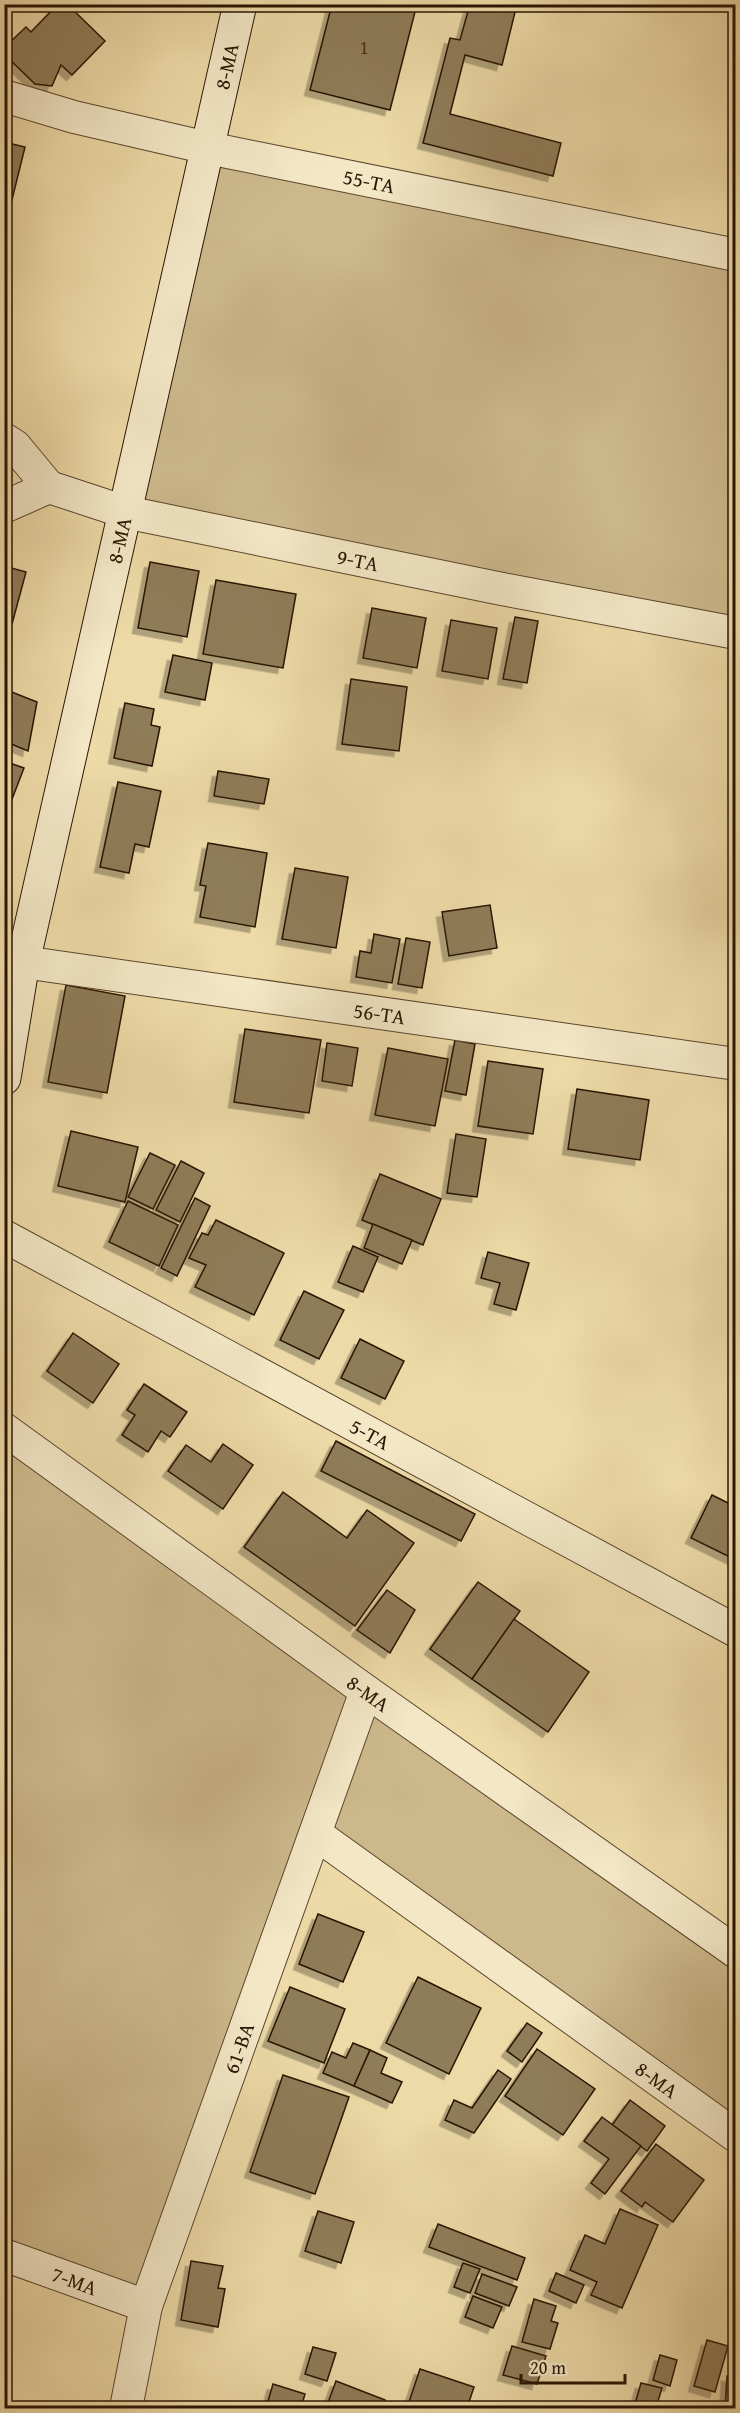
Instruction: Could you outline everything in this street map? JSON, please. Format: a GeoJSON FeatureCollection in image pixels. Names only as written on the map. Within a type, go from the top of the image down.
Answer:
{"type":"FeatureCollection","features":[{"type":"Feature","properties":{"kind":"street","name":"8-МА"},"geometry":{"type":"LineString","coordinates":[[4,1078],[23,962],[240,4]]}},
{"type":"Feature","properties":{"kind":"street","name":"55-ТА"},"geometry":{"type":"LineString","coordinates":[[4,96],[74,117],[208,148],[735,255]]}},
{"type":"Feature","properties":{"kind":"street"},"geometry":{"type":"LineString","coordinates":[[4,439],[15,446],[49,488],[4,507]]}},
{"type":"Feature","properties":{"kind":"street","name":"9-ТА"},"geometry":{"type":"LineString","coordinates":[[49,488],[125,512],[549,599],[735,633]]}},
{"type":"Feature","properties":{"kind":"street","name":"56-ТА"},"geometry":{"type":"LineString","coordinates":[[23,962],[735,1064]]}},
{"type":"Feature","properties":{"kind":"street","name":"5-ТА"},"geometry":{"type":"LineString","coordinates":[[4,1236],[735,1630]]}},
{"type":"Feature","properties":{"kind":"street","name":"8-МА"},"geometry":{"type":"LineString","coordinates":[[4,1429],[366,1691],[735,1952]]}},
{"type":"Feature","properties":{"kind":"street","name":"61-ВА"},"geometry":{"type":"LineString","coordinates":[[126,2409],[146,2306],[366,1691]]}},
{"type":"Feature","properties":{"kind":"street","name":"8-МА"},"geometry":{"type":"LineString","coordinates":[[316,1834],[735,2136]]}},
{"type":"Feature","properties":{"kind":"street","name":"7-МА"},"geometry":{"type":"LineString","coordinates":[[4,2254],[146,2306]]}},
{"type":"Feature","properties":{"kind":"shaded area"},"geometry":{"type":"Polygon","coordinates":[[[208,148],[735,255],[735,633],[125,512],[208,148]]]}},
{"type":"Feature","properties":{"kind":"shaded area"},"geometry":{"type":"Polygon","coordinates":[[[5,1429],[736,1952],[735,2136],[316,1834],[146,2306],[5,2255],[5,1429]]]}},
{"type":"Feature","properties":{"kind":"building"},"geometry":{"type":"Polygon","coordinates":[[[58,4],[67,4],[105,41],[72,75],[61,65],[52,86],[35,84],[4,54],[4,48],[26,27],[31,32],[58,4]]]}},
{"type":"Feature","properties":{"kind":"building"},"geometry":{"type":"Polygon","coordinates":[[[332,4],[417,4],[390,110],[310,90],[332,4]]]}},
{"type":"Feature","properties":{"kind":"building"},"geometry":{"type":"Polygon","coordinates":[[[470,4],[517,4],[502,65],[465,55],[450,114],[561,143],[553,176],[423,143],[450,38],[460,40],[470,4]]]}},
{"type":"Feature","properties":{"kind":"building"},"geometry":{"type":"Polygon","coordinates":[[[4,142],[25,147],[4,232],[4,142]]]}},
{"type":"Feature","properties":{"kind":"building"},"geometry":{"type":"Polygon","coordinates":[[[150,562],[199,571],[187,637],[138,628],[150,562]]]}},
{"type":"Feature","properties":{"kind":"building"},"geometry":{"type":"Polygon","coordinates":[[[4,566],[26,572],[12,624],[4,622],[4,566]]]}},
{"type":"Feature","properties":{"kind":"building"},"geometry":{"type":"Polygon","coordinates":[[[216,580],[296,594],[283,668],[203,654],[216,580]]]}},
{"type":"Feature","properties":{"kind":"building"},"geometry":{"type":"Polygon","coordinates":[[[372,608],[426,618],[417,668],[363,658],[372,608]]]}},
{"type":"Feature","properties":{"kind":"building"},"geometry":{"type":"Polygon","coordinates":[[[515,617],[538,621],[527,683],[503,679],[515,617]]]}},
{"type":"Feature","properties":{"kind":"building"},"geometry":{"type":"Polygon","coordinates":[[[451,620],[497,628],[488,679],[442,671],[451,620]]]}},
{"type":"Feature","properties":{"kind":"building"},"geometry":{"type":"Polygon","coordinates":[[[173,655],[212,663],[205,700],[165,692],[173,655]]]}},
{"type":"Feature","properties":{"kind":"building"},"geometry":{"type":"Polygon","coordinates":[[[351,679],[407,687],[399,751],[342,744],[351,679]]]}},
{"type":"Feature","properties":{"kind":"building"},"geometry":{"type":"Polygon","coordinates":[[[4,689],[37,702],[28,751],[4,741],[4,689]]]}},
{"type":"Feature","properties":{"kind":"building"},"geometry":{"type":"Polygon","coordinates":[[[125,703],[154,709],[151,725],[160,727],[152,766],[114,758],[125,703]]]}},
{"type":"Feature","properties":{"kind":"building"},"geometry":{"type":"Polygon","coordinates":[[[4,761],[24,768],[4,820],[4,761]]]}},
{"type":"Feature","properties":{"kind":"building"},"geometry":{"type":"Polygon","coordinates":[[[218,771],[269,779],[264,804],[214,796],[218,771]]]}},
{"type":"Feature","properties":{"kind":"building"},"geometry":{"type":"Polygon","coordinates":[[[118,782],[161,791],[149,847],[135,844],[129,873],[100,867],[118,782]]]}},
{"type":"Feature","properties":{"kind":"building"},"geometry":{"type":"Polygon","coordinates":[[[208,843],[267,853],[255,927],[200,917],[206,886],[200,885],[208,843]]]}},
{"type":"Feature","properties":{"kind":"building"},"geometry":{"type":"Polygon","coordinates":[[[295,868],[348,877],[336,948],[282,939],[295,868]]]}},
{"type":"Feature","properties":{"kind":"building"},"geometry":{"type":"Polygon","coordinates":[[[490,905],[497,948],[449,956],[442,912],[490,905]]]}},
{"type":"Feature","properties":{"kind":"building"},"geometry":{"type":"Polygon","coordinates":[[[374,934],[400,939],[392,983],[356,977],[360,951],[371,953],[374,934]]]}},
{"type":"Feature","properties":{"kind":"building"},"geometry":{"type":"Polygon","coordinates":[[[406,938],[430,942],[422,988],[398,984],[406,938]]]}},
{"type":"Feature","properties":{"kind":"building"},"geometry":{"type":"Polygon","coordinates":[[[66,985],[125,996],[107,1093],[48,1082],[66,985]]]}},
{"type":"Feature","properties":{"kind":"building"},"geometry":{"type":"Polygon","coordinates":[[[245,1029],[321,1040],[309,1113],[234,1102],[245,1029]]]}},
{"type":"Feature","properties":{"kind":"building"},"geometry":{"type":"Polygon","coordinates":[[[455,1040],[475,1044],[466,1095],[445,1091],[455,1040]]]}},
{"type":"Feature","properties":{"kind":"building"},"geometry":{"type":"Polygon","coordinates":[[[327,1043],[358,1048],[352,1086],[322,1081],[327,1043]]]}},
{"type":"Feature","properties":{"kind":"building"},"geometry":{"type":"Polygon","coordinates":[[[388,1048],[448,1059],[435,1126],[375,1115],[388,1048]]]}},
{"type":"Feature","properties":{"kind":"building"},"geometry":{"type":"Polygon","coordinates":[[[488,1061],[543,1069],[533,1134],[478,1126],[488,1061]]]}},
{"type":"Feature","properties":{"kind":"building"},"geometry":{"type":"Polygon","coordinates":[[[577,1089],[649,1100],[640,1160],[568,1149],[577,1089]]]}},
{"type":"Feature","properties":{"kind":"building"},"geometry":{"type":"Polygon","coordinates":[[[71,1131],[138,1147],[125,1202],[58,1186],[71,1131]]]}},
{"type":"Feature","properties":{"kind":"building"},"geometry":{"type":"Polygon","coordinates":[[[456,1134],[486,1139],[477,1197],[447,1193],[456,1134]]]}},
{"type":"Feature","properties":{"kind":"building"},"geometry":{"type":"Polygon","coordinates":[[[150,1153],[175,1165],[153,1209],[128,1197],[150,1153]]]}},
{"type":"Feature","properties":{"kind":"building"},"geometry":{"type":"Polygon","coordinates":[[[181,1161],[204,1173],[180,1222],[156,1210],[181,1161]]]}},
{"type":"Feature","properties":{"kind":"building"},"geometry":{"type":"Polygon","coordinates":[[[380,1174],[441,1199],[423,1245],[362,1220],[380,1174]]]}},
{"type":"Feature","properties":{"kind":"building"},"geometry":{"type":"Polygon","coordinates":[[[195,1198],[210,1206],[177,1276],[161,1268],[195,1198]]]}},
{"type":"Feature","properties":{"kind":"building"},"geometry":{"type":"Polygon","coordinates":[[[128,1201],[178,1225],[159,1266],[109,1242],[128,1201]]]}},
{"type":"Feature","properties":{"kind":"building"},"geometry":{"type":"Polygon","coordinates":[[[216,1220],[284,1253],[254,1315],[195,1287],[206,1265],[189,1258],[202,1233],[208,1235],[216,1220]]]}},
{"type":"Feature","properties":{"kind":"building"},"geometry":{"type":"Polygon","coordinates":[[[373,1224],[412,1240],[402,1264],[364,1248],[373,1224]]]}},
{"type":"Feature","properties":{"kind":"building"},"geometry":{"type":"Polygon","coordinates":[[[353,1246],[378,1257],[363,1292],[338,1282],[353,1246]]]}},
{"type":"Feature","properties":{"kind":"building"},"geometry":{"type":"Polygon","coordinates":[[[488,1252],[529,1263],[516,1310],[494,1304],[500,1283],[481,1278],[488,1252]]]}},
{"type":"Feature","properties":{"kind":"building"},"geometry":{"type":"Polygon","coordinates":[[[304,1291],[344,1310],[319,1359],[280,1340],[304,1291]]]}},
{"type":"Feature","properties":{"kind":"building"},"geometry":{"type":"Polygon","coordinates":[[[73,1333],[119,1364],[93,1403],[47,1371],[73,1333]]]}},
{"type":"Feature","properties":{"kind":"building"},"geometry":{"type":"Polygon","coordinates":[[[360,1339],[404,1361],[385,1399],[341,1378],[360,1339]]]}},
{"type":"Feature","properties":{"kind":"building"},"geometry":{"type":"Polygon","coordinates":[[[144,1384],[187,1412],[170,1437],[161,1431],[148,1452],[122,1435],[135,1415],[127,1410],[144,1384]]]}},
{"type":"Feature","properties":{"kind":"building"},"geometry":{"type":"Polygon","coordinates":[[[336,1441],[475,1514],[461,1541],[321,1471],[336,1441]]]}},
{"type":"Feature","properties":{"kind":"building"},"geometry":{"type":"Polygon","coordinates":[[[223,1444],[253,1465],[223,1509],[168,1471],[186,1445],[211,1462],[223,1444]]]}},
{"type":"Feature","properties":{"kind":"building"},"geometry":{"type":"Polygon","coordinates":[[[283,1492],[347,1538],[367,1510],[414,1543],[355,1626],[244,1547],[283,1492]]]}},
{"type":"Feature","properties":{"kind":"building"},"geometry":{"type":"Polygon","coordinates":[[[712,1495],[736,1507],[736,1560],[691,1538],[712,1495]]]}},
{"type":"Feature","properties":{"kind":"building"},"geometry":{"type":"Polygon","coordinates":[[[478,1582],[520,1611],[472,1679],[430,1649],[478,1582]]]}},
{"type":"Feature","properties":{"kind":"building"},"geometry":{"type":"Polygon","coordinates":[[[387,1590],[415,1610],[390,1653],[357,1630],[387,1590]]]}},
{"type":"Feature","properties":{"kind":"building"},"geometry":{"type":"Polygon","coordinates":[[[514,1619],[589,1672],[548,1732],[472,1679],[514,1619]]]}},
{"type":"Feature","properties":{"kind":"building"},"geometry":{"type":"Polygon","coordinates":[[[318,1914],[364,1932],[343,1982],[299,1964],[318,1914]]]}},
{"type":"Feature","properties":{"kind":"building"},"geometry":{"type":"Polygon","coordinates":[[[418,1977],[481,2008],[449,2074],[386,2043],[418,1977]]]}},
{"type":"Feature","properties":{"kind":"building"},"geometry":{"type":"Polygon","coordinates":[[[290,1987],[345,2009],[324,2063],[268,2041],[290,1987]]]}},
{"type":"Feature","properties":{"kind":"building"},"geometry":{"type":"Polygon","coordinates":[[[527,2023],[542,2033],[522,2062],[507,2051],[527,2023]]]}},
{"type":"Feature","properties":{"kind":"building"},"geometry":{"type":"Polygon","coordinates":[[[353,2043],[370,2050],[354,2086],[323,2073],[332,2052],[346,2058],[353,2043]]]}},
{"type":"Feature","properties":{"kind":"building"},"geometry":{"type":"Polygon","coordinates":[[[537,2049],[595,2089],[563,2135],[505,2096],[537,2049]]]}},
{"type":"Feature","properties":{"kind":"building"},"geometry":{"type":"Polygon","coordinates":[[[370,2050],[387,2058],[381,2073],[402,2082],[392,2103],[354,2086],[370,2050]]]}},
{"type":"Feature","properties":{"kind":"building"},"geometry":{"type":"Polygon","coordinates":[[[498,2070],[511,2079],[474,2133],[445,2120],[454,2100],[472,2108],[498,2070]]]}},
{"type":"Feature","properties":{"kind":"building"},"geometry":{"type":"Polygon","coordinates":[[[283,2075],[349,2097],[315,2194],[250,2172],[283,2075]]]}},
{"type":"Feature","properties":{"kind":"building"},"geometry":{"type":"Polygon","coordinates":[[[630,2100],[665,2126],[647,2151],[612,2125],[630,2100]]]}},
{"type":"Feature","properties":{"kind":"building"},"geometry":{"type":"Polygon","coordinates":[[[602,2117],[641,2146],[605,2194],[591,2183],[609,2159],[584,2141],[602,2117]]]}},
{"type":"Feature","properties":{"kind":"building"},"geometry":{"type":"Polygon","coordinates":[[[656,2144],[704,2180],[673,2222],[645,2202],[642,2207],[621,2191],[656,2144]]]}},
{"type":"Feature","properties":{"kind":"building"},"geometry":{"type":"Polygon","coordinates":[[[620,2209],[658,2225],[622,2308],[591,2295],[597,2282],[570,2270],[585,2235],[605,2244],[620,2209]]]}},
{"type":"Feature","properties":{"kind":"building"},"geometry":{"type":"Polygon","coordinates":[[[318,2211],[354,2222],[341,2263],[305,2251],[318,2211]]]}},
{"type":"Feature","properties":{"kind":"building"},"geometry":{"type":"Polygon","coordinates":[[[438,2224],[525,2258],[517,2280],[429,2247],[438,2224]]]}},
{"type":"Feature","properties":{"kind":"building"},"geometry":{"type":"Polygon","coordinates":[[[191,2261],[223,2266],[218,2288],[225,2289],[218,2327],[181,2320],[191,2261]]]}},
{"type":"Feature","properties":{"kind":"building"},"geometry":{"type":"Polygon","coordinates":[[[463,2263],[480,2269],[470,2293],[454,2287],[463,2263]]]}},
{"type":"Feature","properties":{"kind":"building"},"geometry":{"type":"Polygon","coordinates":[[[556,2273],[584,2285],[576,2303],[549,2291],[556,2273]]]}},
{"type":"Feature","properties":{"kind":"building"},"geometry":{"type":"Polygon","coordinates":[[[482,2274],[517,2287],[509,2306],[475,2293],[482,2274]]]}},
{"type":"Feature","properties":{"kind":"building"},"geometry":{"type":"Polygon","coordinates":[[[473,2296],[502,2307],[493,2328],[465,2317],[473,2296]]]}},
{"type":"Feature","properties":{"kind":"building"},"geometry":{"type":"Polygon","coordinates":[[[534,2299],[556,2306],[551,2321],[558,2323],[550,2349],[522,2342],[534,2299]]]}},
{"type":"Feature","properties":{"kind":"building"},"geometry":{"type":"Polygon","coordinates":[[[707,2340],[728,2346],[715,2392],[694,2386],[707,2340]]]}},
{"type":"Feature","properties":{"kind":"building"},"geometry":{"type":"Polygon","coordinates":[[[512,2346],[546,2356],[537,2384],[503,2375],[512,2346]]]}},
{"type":"Feature","properties":{"kind":"building"},"geometry":{"type":"Polygon","coordinates":[[[313,2347],[336,2353],[327,2381],[305,2374],[313,2347]]]}},
{"type":"Feature","properties":{"kind":"building"},"geometry":{"type":"Polygon","coordinates":[[[660,2355],[677,2360],[670,2386],[653,2380],[660,2355]]]}},
{"type":"Feature","properties":{"kind":"building"},"geometry":{"type":"Polygon","coordinates":[[[420,2369],[474,2387],[467,2408],[407,2408],[420,2369]]]}},
{"type":"Feature","properties":{"kind":"building"},"geometry":{"type":"Polygon","coordinates":[[[727,2376],[736,2377],[736,2408],[725,2408],[727,2376]]]}},
{"type":"Feature","properties":{"kind":"building"},"geometry":{"type":"Polygon","coordinates":[[[336,2381],[385,2400],[382,2408],[326,2408],[336,2381]]]}},
{"type":"Feature","properties":{"kind":"building"},"geometry":{"type":"Polygon","coordinates":[[[641,2383],[662,2388],[656,2408],[635,2404],[641,2383]]]}},
{"type":"Feature","properties":{"kind":"building"},"geometry":{"type":"Polygon","coordinates":[[[273,2384],[305,2394],[301,2408],[266,2408],[273,2384]]]}}]}
